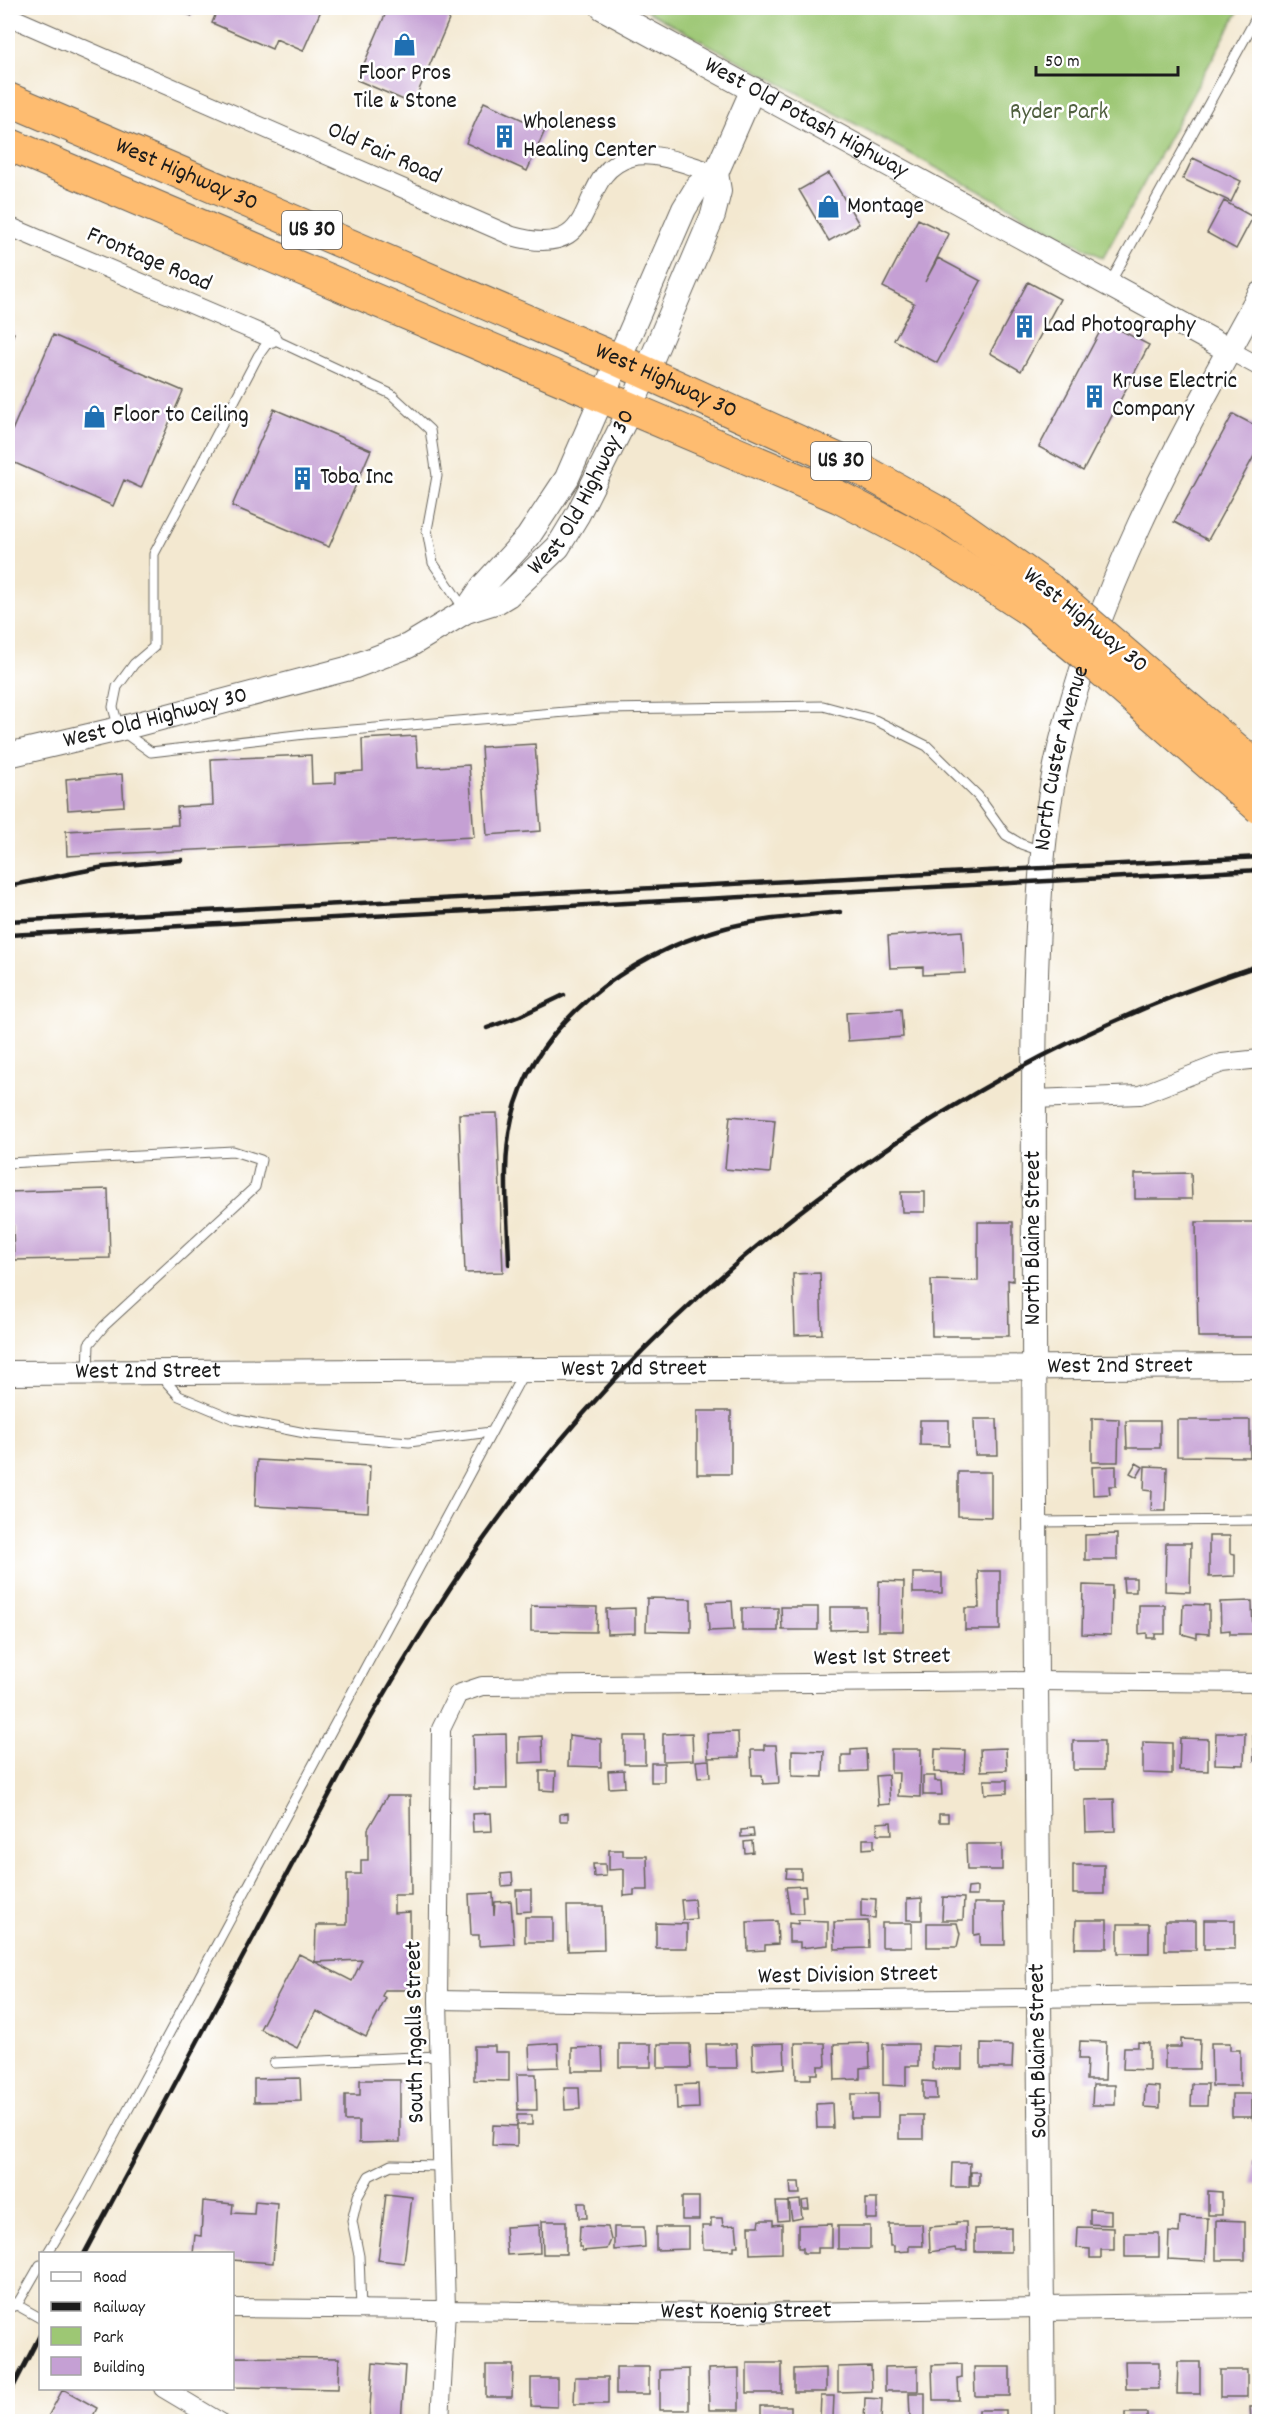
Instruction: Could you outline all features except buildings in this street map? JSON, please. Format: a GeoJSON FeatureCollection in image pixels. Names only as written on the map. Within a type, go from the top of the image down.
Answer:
{"type":"FeatureCollection","features":[{"type":"Feature","properties":{"kind":"highway","name":"West Highway 30"},"geometry":{"type":"LineString","coordinates":[[8,99],[618,360],[893,485],[952,520],[1040,600],[1260,770]]}},
{"type":"Feature","properties":{"kind":"highway","name":"West Highway 30"},"geometry":{"type":"LineString","coordinates":[[8,144],[706,439],[886,520],[962,564],[1040,600],[1082,652],[1260,808]]}},
{"type":"Feature","properties":{"kind":"street","name":"West Old Potash Highway"},"geometry":{"type":"LineString","coordinates":[[603,8],[1229,350]]}},
{"type":"Feature","properties":{"kind":"street","name":"Old Fair Road"},"geometry":{"type":"LineString","coordinates":[[8,16],[512,236],[533,242],[550,242],[566,237],[581,220],[607,172],[630,158],[657,158],[716,172]]}},
{"type":"Feature","properties":{"kind":"street","name":"West Old Highway 30"},"geometry":{"type":"LineString","coordinates":[[466,611],[483,586],[528,537],[556,497],[684,209],[698,186],[716,172],[753,89]]}},
{"type":"Feature","properties":{"kind":"street","name":"West Old Highway 30"},"geometry":{"type":"LineString","coordinates":[[8,755],[319,677],[381,657],[436,631],[466,611],[508,595],[558,547],[578,514],[631,408],[713,215],[719,191],[716,172]]}},
{"type":"Feature","properties":{"kind":"street","name":"Frontage Road"},"geometry":{"type":"LineString","coordinates":[[8,226],[271,338]]}},
{"type":"Feature","properties":{"kind":"street","name":"North Custer Avenue"},"geometry":{"type":"LineString","coordinates":[[1042,860],[1054,775],[1070,708],[1105,601],[1139,524],[1260,294]]}},
{"type":"Feature","properties":{"kind":"street"},"geometry":{"type":"LineString","coordinates":[[1229,350],[1260,367]]}},
{"type":"Feature","properties":{"kind":"street","name":"North Blaine Street"},"geometry":{"type":"LineString","coordinates":[[1036,1681],[1033,1099],[1042,860]]}},
{"type":"Feature","properties":{"kind":"street"},"geometry":{"type":"LineString","coordinates":[[1033,1099],[1140,1095],[1153,1092],[1214,1065],[1260,1059]]}},
{"type":"Feature","properties":{"kind":"street","name":"West 2nd Street"},"geometry":{"type":"LineString","coordinates":[[8,1373],[1260,1366]]}},
{"type":"Feature","properties":{"kind":"street","name":"West 1st Street"},"geometry":{"type":"LineString","coordinates":[[505,1686],[1036,1681],[1260,1683]]}},
{"type":"Feature","properties":{"kind":"street","name":"South Blaine Street"},"geometry":{"type":"LineString","coordinates":[[1036,1681],[1043,2421]]}},
{"type":"Feature","properties":{"kind":"street","name":"South Ingalls Street"},"geometry":{"type":"LineString","coordinates":[[440,2421],[446,2310],[438,2000],[441,1729],[458,1694],[482,1686],[505,1686]]}},
{"type":"Feature","properties":{"kind":"street","name":"West Division Street"},"geometry":{"type":"LineString","coordinates":[[438,2000],[641,2003],[1260,1995]]}},
{"type":"Feature","properties":{"kind":"street","name":"West Koenig Street"},"geometry":{"type":"LineString","coordinates":[[234,2308],[734,2313],[1260,2305]]}},
{"type":"Feature","properties":{"kind":"street"},"geometry":{"type":"LineString","coordinates":[[166,2390],[220,2421]]}},
{"type":"Feature","properties":{"kind":"lane"},"geometry":{"type":"LineString","coordinates":[[1110,283],[1260,11]]}},
{"type":"Feature","properties":{"kind":"lane"},"geometry":{"type":"LineString","coordinates":[[466,611],[433,563],[427,530],[437,476],[430,430],[391,394],[271,338],[258,356],[153,554],[154,647],[134,664],[117,687],[113,707],[119,729],[151,752],[305,734],[601,709],[823,706],[875,720],[927,746],[978,796],[1006,835],[1042,860]]}},
{"type":"Feature","properties":{"kind":"lane"},"geometry":{"type":"LineString","coordinates":[[8,1163],[233,1151],[261,1160],[255,1187],[105,1326],[89,1344],[88,1372]]}},
{"type":"Feature","properties":{"kind":"lane"},"geometry":{"type":"LineString","coordinates":[[48,2252],[79,2201],[525,1370]]}},
{"type":"Feature","properties":{"kind":"lane"},"geometry":{"type":"LineString","coordinates":[[157,1371],[179,1396],[225,1415],[310,1434],[409,1442],[491,1432]]}},
{"type":"Feature","properties":{"kind":"lane"},"geometry":{"type":"LineString","coordinates":[[1034,1522],[1260,1520]]}},
{"type":"Feature","properties":{"kind":"lane"},"geometry":{"type":"LineString","coordinates":[[274,2063],[440,2056]]}},
{"type":"Feature","properties":{"kind":"lane"},"geometry":{"type":"LineString","coordinates":[[361,2309],[359,2256],[352,2221],[358,2196],[369,2176],[391,2165],[442,2166]]}},
{"type":"Feature","properties":{"kind":"lane"},"geometry":{"type":"LineString","coordinates":[[39,2266],[11,2304],[39,2318]]}},
{"type":"Feature","properties":{"kind":"green space","name":"Ryder Park"},"geometry":{"type":"Polygon","coordinates":[[[641,8],[1240,8],[1103,258],[641,8]]]}},
{"type":"Feature","properties":{"kind":"railway"},"geometry":{"type":"LineString","coordinates":[[8,921],[1260,857]]}},
{"type":"Feature","properties":{"kind":"railway"},"geometry":{"type":"LineString","coordinates":[[8,886],[104,867],[182,860]]}},
{"type":"Feature","properties":{"kind":"railway"},"geometry":{"type":"LineString","coordinates":[[8,935],[1260,870]]}},
{"type":"Feature","properties":{"kind":"railway"},"geometry":{"type":"LineString","coordinates":[[509,1264],[506,1172],[512,1118],[524,1084],[541,1052],[563,1023],[620,975],[684,941],[748,923],[840,912]]}},
{"type":"Feature","properties":{"kind":"railway"},"geometry":{"type":"LineString","coordinates":[[85,2252],[365,1728],[397,1673],[447,1592],[483,1540],[576,1423],[657,1337],[745,1256],[839,1182],[939,1115],[1043,1056],[1150,1006],[1260,965]]}},
{"type":"Feature","properties":{"kind":"railway"},"geometry":{"type":"LineString","coordinates":[[487,1028],[520,1016],[564,995]]}},
{"type":"Feature","properties":{"kind":"railway"},"geometry":{"type":"LineString","coordinates":[[8,2397],[39,2337]]}},
{"type":"Feature","properties":{"kind":"place","name":"Floor Pros Tile & Stone"},"geometry":{"type":"Point","coordinates":[405,44]}},
{"type":"Feature","properties":{"kind":"place","name":"Wholeness Healing Center"},"geometry":{"type":"Point","coordinates":[505,137]}},
{"type":"Feature","properties":{"kind":"place","name":"Montage"},"geometry":{"type":"Point","coordinates":[829,207]}},
{"type":"Feature","properties":{"kind":"place","name":"Lad Photography"},"geometry":{"type":"Point","coordinates":[1025,326]}},
{"type":"Feature","properties":{"kind":"place","name":"Kruse Electric Company"},"geometry":{"type":"Point","coordinates":[1094,396]}},
{"type":"Feature","properties":{"kind":"place","name":"Floor to Ceiling"},"geometry":{"type":"Point","coordinates":[95,416]}},
{"type":"Feature","properties":{"kind":"place","name":"Toba Inc"},"geometry":{"type":"Point","coordinates":[302,478]}}]}
